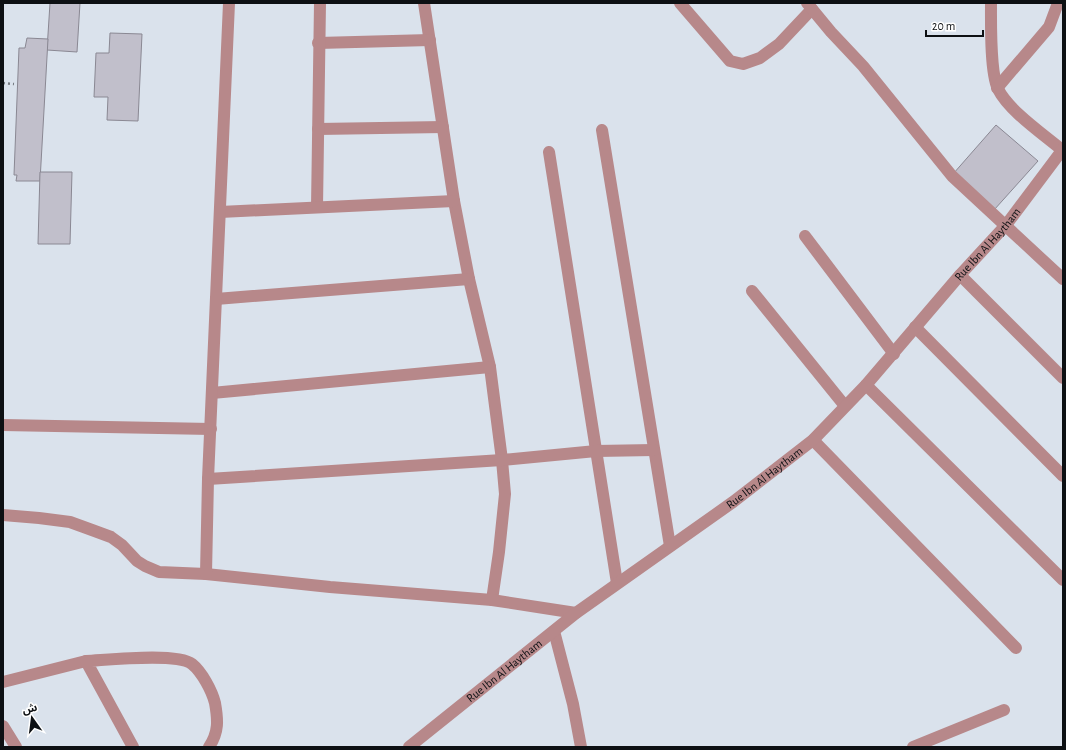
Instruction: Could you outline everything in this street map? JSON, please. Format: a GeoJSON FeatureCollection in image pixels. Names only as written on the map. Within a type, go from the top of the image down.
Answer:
{"type":"FeatureCollection","features":[{"type":"Feature","properties":{"kind":"street"},"geometry":{"type":"LineString","coordinates":[[206,574],[210,429],[229,3]]}},
{"type":"Feature","properties":{"kind":"street"},"geometry":{"type":"LineString","coordinates":[[317,207],[318,43],[320,3]]}},
{"type":"Feature","properties":{"kind":"street"},"geometry":{"type":"LineString","coordinates":[[424,3],[454,201],[469,279],[490,367],[502,460],[504,494],[499,552],[492,600]]}},
{"type":"Feature","properties":{"kind":"street"},"geometry":{"type":"LineString","coordinates":[[680,3],[730,61],[743,64],[760,58],[779,44],[810,6],[831,32],[863,66],[952,176],[1063,279]]}},
{"type":"Feature","properties":{"kind":"street"},"geometry":{"type":"LineString","coordinates":[[991,3],[994,70],[997,88],[1008,103],[1019,114],[1062,150]]}},
{"type":"Feature","properties":{"kind":"street"},"geometry":{"type":"LineString","coordinates":[[997,88],[1049,27],[1058,3]]}},
{"type":"Feature","properties":{"kind":"street"},"geometry":{"type":"LineString","coordinates":[[318,43],[430,40]]}},
{"type":"Feature","properties":{"kind":"street"},"geometry":{"type":"LineString","coordinates":[[318,129],[443,128]]}},
{"type":"Feature","properties":{"kind":"street"},"geometry":{"type":"LineString","coordinates":[[602,130],[670,546]]}},
{"type":"Feature","properties":{"kind":"street","name":"Rue Ibn Al Haytham"},"geometry":{"type":"LineString","coordinates":[[409,747],[576,612],[733,502],[813,440],[894,354],[960,275],[1006,225],[1062,150]]}},
{"type":"Feature","properties":{"kind":"street"},"geometry":{"type":"LineString","coordinates":[[549,152],[618,583]]}},
{"type":"Feature","properties":{"kind":"street"},"geometry":{"type":"LineString","coordinates":[[220,212],[454,201]]}},
{"type":"Feature","properties":{"kind":"street"},"geometry":{"type":"LineString","coordinates":[[805,236],[894,354]]}},
{"type":"Feature","properties":{"kind":"street"},"geometry":{"type":"LineString","coordinates":[[960,275],[1063,378]]}},
{"type":"Feature","properties":{"kind":"street"},"geometry":{"type":"LineString","coordinates":[[216,299],[469,279]]}},
{"type":"Feature","properties":{"kind":"street"},"geometry":{"type":"LineString","coordinates":[[752,291],[845,406]]}},
{"type":"Feature","properties":{"kind":"street"},"geometry":{"type":"LineString","coordinates":[[915,327],[1063,476]]}},
{"type":"Feature","properties":{"kind":"street"},"geometry":{"type":"LineString","coordinates":[[212,393],[490,367]]}},
{"type":"Feature","properties":{"kind":"street"},"geometry":{"type":"LineString","coordinates":[[866,385],[1063,580]]}},
{"type":"Feature","properties":{"kind":"street"},"geometry":{"type":"LineString","coordinates":[[3,425],[210,429]]}},
{"type":"Feature","properties":{"kind":"street"},"geometry":{"type":"LineString","coordinates":[[813,440],[1016,648]]}},
{"type":"Feature","properties":{"kind":"street"},"geometry":{"type":"LineString","coordinates":[[208,479],[502,460],[596,451],[654,450]]}},
{"type":"Feature","properties":{"kind":"street"},"geometry":{"type":"LineString","coordinates":[[3,515],[70,522],[111,537],[122,545],[137,561],[144,566],[159,572],[206,574],[330,587],[492,600],[576,612]]}},
{"type":"Feature","properties":{"kind":"street"},"geometry":{"type":"LineString","coordinates":[[554,631],[573,704],[581,747]]}},
{"type":"Feature","properties":{"kind":"street"},"geometry":{"type":"LineString","coordinates":[[3,682],[86,661],[134,658],[176,658],[192,664],[207,682],[214,699],[218,721],[214,740],[209,747]]}},
{"type":"Feature","properties":{"kind":"street"},"geometry":{"type":"LineString","coordinates":[[86,661],[134,747]]}},
{"type":"Feature","properties":{"kind":"street"},"geometry":{"type":"LineString","coordinates":[[913,747],[1004,710]]}},
{"type":"Feature","properties":{"kind":"street"},"geometry":{"type":"LineString","coordinates":[[3,726],[16,747]]}},
{"type":"Feature","properties":{"kind":"path"},"geometry":{"type":"LineString","coordinates":[[3,84],[14,84]]}},
{"type":"Feature","properties":{"kind":"building"},"geometry":{"type":"Polygon","coordinates":[[[50,3],[80,3],[77,52],[47,50],[50,3]]]}},
{"type":"Feature","properties":{"kind":"building"},"geometry":{"type":"Polygon","coordinates":[[[110,33],[142,34],[138,121],[107,120],[108,97],[94,97],[96,53],[109,53],[110,33]]]}},
{"type":"Feature","properties":{"kind":"building"},"geometry":{"type":"Polygon","coordinates":[[[27,38],[48,39],[40,181],[16,181],[17,175],[14,175],[19,48],[25,48],[27,38]]]}},
{"type":"Feature","properties":{"kind":"building"},"geometry":{"type":"Polygon","coordinates":[[[996,125],[1038,161],[994,210],[953,174],[996,125]]]}},
{"type":"Feature","properties":{"kind":"building"},"geometry":{"type":"Polygon","coordinates":[[[40,172],[72,172],[70,244],[38,244],[40,172]]]}}]}
